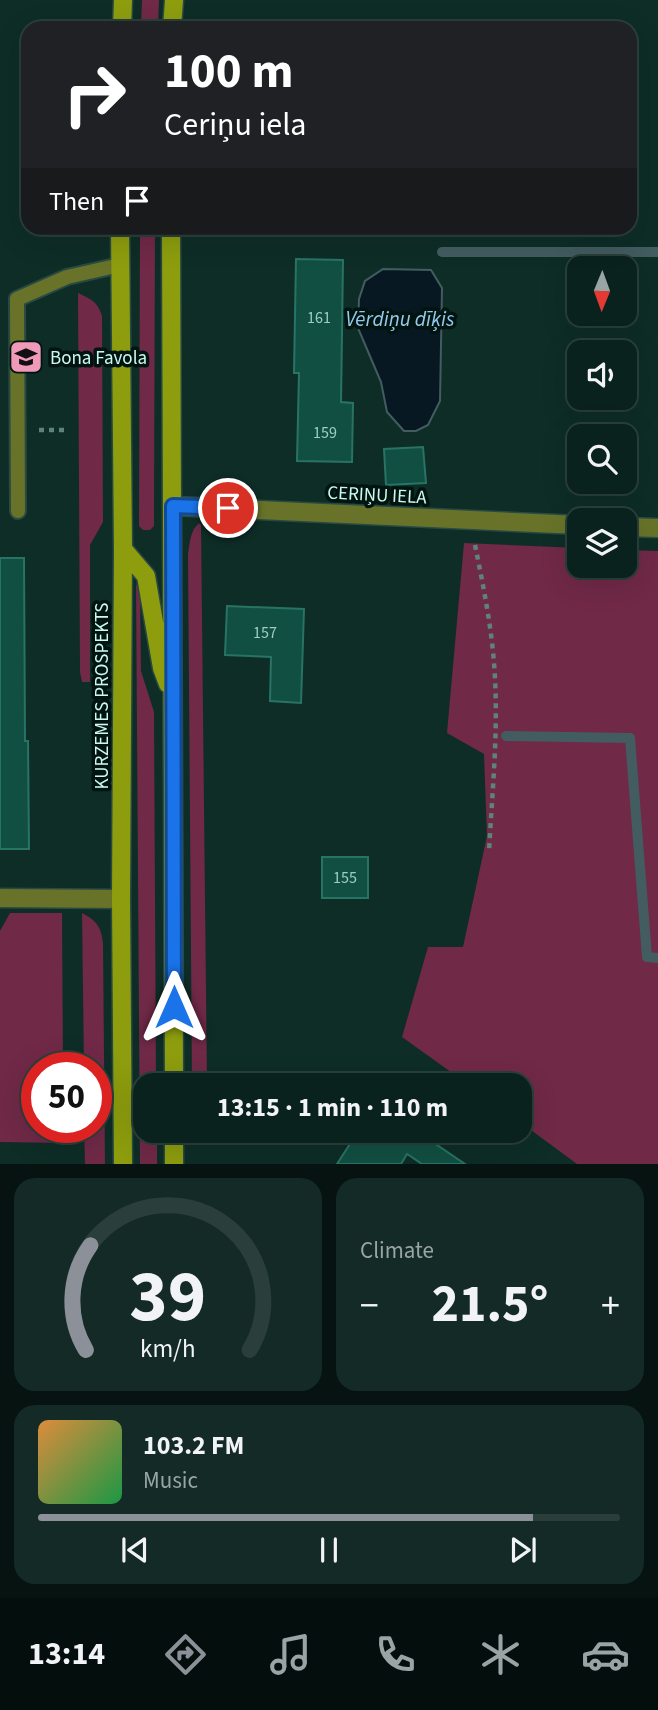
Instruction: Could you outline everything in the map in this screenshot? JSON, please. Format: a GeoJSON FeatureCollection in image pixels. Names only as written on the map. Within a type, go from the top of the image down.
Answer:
{"type":"FeatureCollection","features":[{"type":"Feature","properties":{"kind":"main road"},"geometry":{"type":"LineString","coordinates":[[122,21],[123,0]]}},
{"type":"Feature","properties":{"kind":"main road"},"geometry":{"type":"LineString","coordinates":[[172,21],[174,0]]}},
{"type":"Feature","properties":{"kind":"main road","name":"KURZEMES PROSPEKTS"},"geometry":{"type":"LineString","coordinates":[[120,235],[123,1164]]}},
{"type":"Feature","properties":{"kind":"main road"},"geometry":{"type":"LineString","coordinates":[[171,235],[174,1073]]}},
{"type":"Feature","properties":{"kind":"main road"},"geometry":{"type":"LineString","coordinates":[[123,549],[146,576],[162,668],[174,693]]}},
{"type":"Feature","properties":{"kind":"main road"},"geometry":{"type":"LineString","coordinates":[[174,1143],[174,1164]]}},
{"type":"Feature","properties":{"kind":"street","name":"CERIŅU IELA"},"geometry":{"type":"LineString","coordinates":[[173,506],[567,524]]}},
{"type":"Feature","properties":{"kind":"street"},"geometry":{"type":"LineString","coordinates":[[637,527],[658,528]]}},
{"type":"Feature","properties":{"kind":"street"},"geometry":{"type":"LineString","coordinates":[[0,898],[121,900]]}},
{"type":"Feature","properties":{"kind":"lane"},"geometry":{"type":"LineString","coordinates":[[18,511],[17,299],[67,277],[120,265]]}},
{"type":"Feature","properties":{"kind":"path"},"geometry":{"type":"LineString","coordinates":[[51,430],[69,430]]}},
{"type":"Feature","properties":{"kind":"path"},"geometry":{"type":"LineString","coordinates":[[471,520],[495,678],[495,751],[489,852]]}},
{"type":"Feature","properties":{"kind":"shaded area"},"geometry":{"type":"Polygon","coordinates":[[[142,0],[159,0],[158,21],[141,21],[142,0]]]}},
{"type":"Feature","properties":{"kind":"shaded area"},"geometry":{"type":"Polygon","coordinates":[[[140,235],[155,235],[154,526],[150,530],[143,530],[139,526],[140,235]]]}},
{"type":"Feature","properties":{"kind":"shaded area"},"geometry":{"type":"Polygon","coordinates":[[[78,293],[93,302],[102,316],[103,522],[90,545],[90,682],[82,682],[80,672],[78,293]]]}},
{"type":"Feature","properties":{"kind":"shaded area"},"geometry":{"type":"Polygon","coordinates":[[[199,523],[201,525],[207,1073],[192,1073],[188,554],[199,523]]]}},
{"type":"Feature","properties":{"kind":"shaded area"},"geometry":{"type":"Polygon","coordinates":[[[464,543],[567,547],[567,578],[637,578],[637,550],[658,551],[658,1164],[577,1164],[532,1131],[532,1073],[452,1073],[402,1037],[428,947],[463,947],[487,836],[484,754],[447,733],[464,543]]]}},
{"type":"Feature","properties":{"kind":"shaded area"},"geometry":{"type":"Polygon","coordinates":[[[136,584],[140,591],[141,671],[154,712],[156,1073],[139,1073],[136,584]]]}},
{"type":"Feature","properties":{"kind":"shaded area"},"geometry":{"type":"Polygon","coordinates":[[[10,913],[62,913],[63,1052],[21,1052],[21,1142],[0,1142],[0,931],[10,913]]]}},
{"type":"Feature","properties":{"kind":"shaded area"},"geometry":{"type":"Polygon","coordinates":[[[82,913],[97,925],[103,943],[104,1052],[84,1052],[82,913]]]}},
{"type":"Feature","properties":{"kind":"shaded area"},"geometry":{"type":"Polygon","coordinates":[[[84,1143],[105,1143],[105,1164],[85,1164],[84,1143]]]}},
{"type":"Feature","properties":{"kind":"shaded area"},"geometry":{"type":"Polygon","coordinates":[[[140,1143],[157,1143],[157,1164],[140,1164],[140,1143]]]}},
{"type":"Feature","properties":{"kind":"water","name":"Vērdiņu dīķis"},"geometry":{"type":"Polygon","coordinates":[[[383,269],[431,270],[442,288],[440,401],[428,425],[416,431],[404,431],[387,412],[381,382],[358,328],[359,299],[365,281],[383,269]]]}},
{"type":"Feature","properties":{"kind":"building"},"geometry":{"type":"Polygon","coordinates":[[[296,259],[343,260],[341,402],[353,403],[352,462],[297,461],[299,373],[294,373],[296,259]]]}},
{"type":"Feature","properties":{"kind":"building"},"geometry":{"type":"Polygon","coordinates":[[[423,447],[426,483],[386,485],[384,449],[423,447]]]}},
{"type":"Feature","properties":{"kind":"building"},"geometry":{"type":"Polygon","coordinates":[[[0,558],[24,558],[25,741],[28,741],[29,849],[0,849],[0,558]]]}},
{"type":"Feature","properties":{"kind":"building"},"geometry":{"type":"Polygon","coordinates":[[[227,606],[304,609],[301,703],[270,701],[271,657],[225,655],[227,606]]]}},
{"type":"Feature","properties":{"kind":"building"},"geometry":{"type":"Polygon","coordinates":[[[322,857],[368,857],[368,898],[322,898],[322,857]]]}},
{"type":"Feature","properties":{"kind":"building"},"geometry":{"type":"Polygon","coordinates":[[[351,1143],[434,1143],[465,1164],[422,1164],[407,1154],[401,1164],[337,1164],[351,1143]]]}},
{"type":"Feature","properties":{"kind":"waterway"},"geometry":{"type":"LineString","coordinates":[[442,252],[658,252]]}},
{"type":"Feature","properties":{"kind":"waterway"},"geometry":{"type":"LineString","coordinates":[[506,736],[630,738],[647,957],[658,958]]}},
{"type":"Feature","properties":{"kind":"place","name":"Bona Favola"},"geometry":{"type":"Point","coordinates":[26,357]}},
{"type":"Feature","properties":{"kind":"route"},"geometry":{"type":"LineString","coordinates":[[174,1007],[173,506],[228,508]]}}]}
